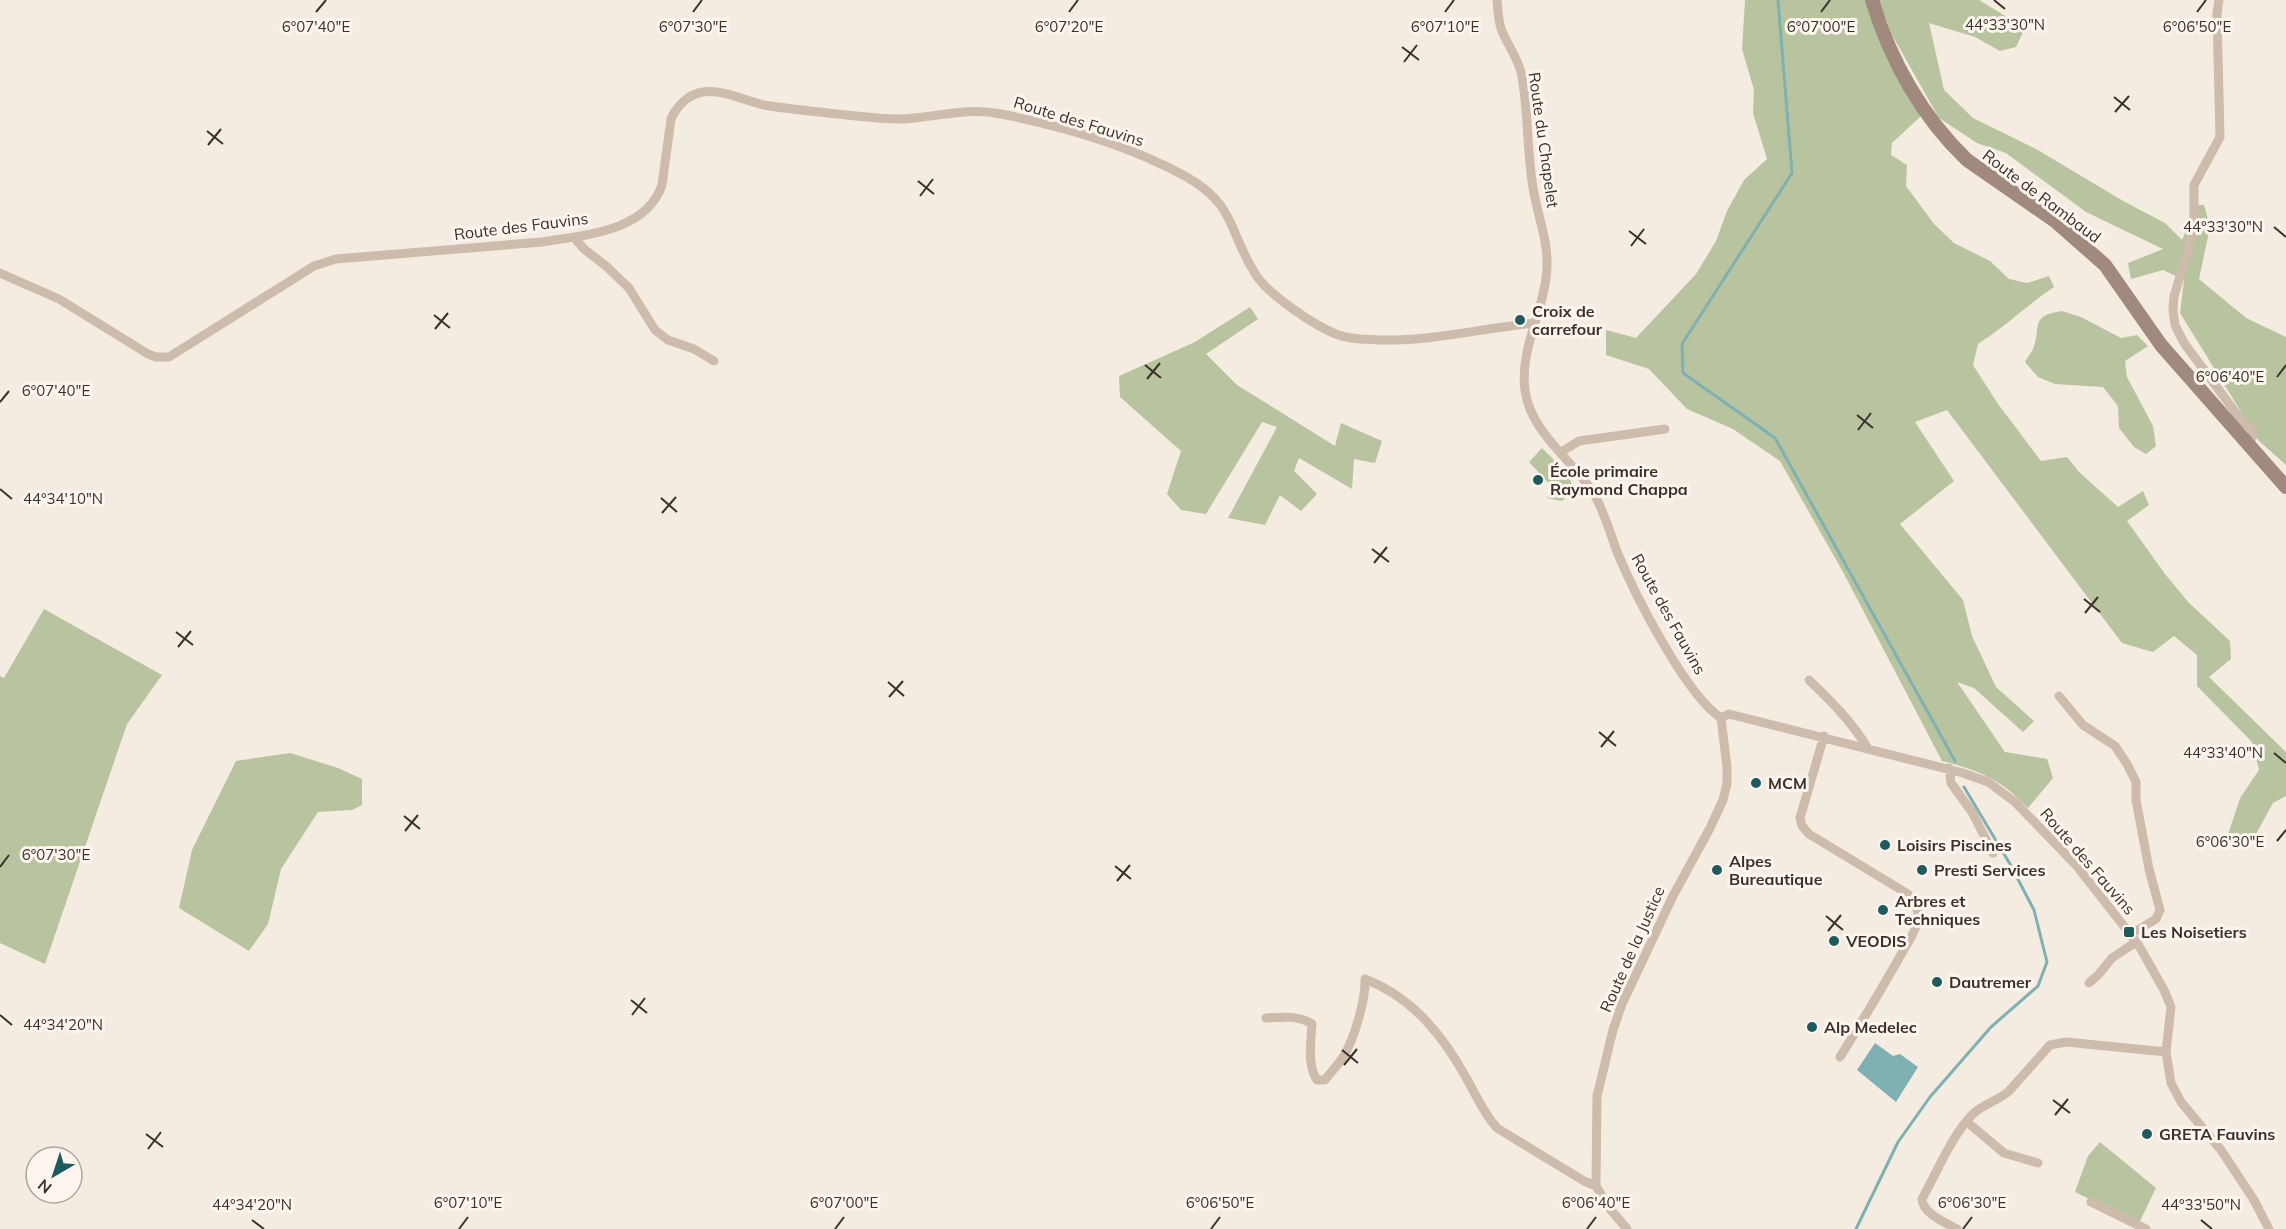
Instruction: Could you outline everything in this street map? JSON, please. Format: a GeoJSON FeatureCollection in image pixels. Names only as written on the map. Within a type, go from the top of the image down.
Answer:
{"type":"FeatureCollection","features":[{"type":"Feature","properties":{"kind":"street","name":"Route du Chapelet"},"geometry":{"type":"LineString","coordinates":[[1497,0],[1500,29],[1522,74],[1532,182],[1545,241],[1547,265],[1545,288],[1535,323]]}},
{"type":"Feature","properties":{"kind":"street","name":"Route de Rambaud"},"geometry":{"type":"LineString","coordinates":[[1872,0],[1894,59],[1922,107],[1947,140],[1967,160],[2074,237],[2105,265],[2161,345],[2286,487]]}},
{"type":"Feature","properties":{"kind":"street"},"geometry":{"type":"LineString","coordinates":[[2219,0],[2217,13],[2220,137],[2194,185],[2194,224],[2174,296],[2173,310],[2175,325],[2184,343],[2239,417],[2252,430],[2253,436],[2248,444]]}},
{"type":"Feature","properties":{"kind":"street","name":"Route des Fauvins"},"geometry":{"type":"LineString","coordinates":[[0,273],[59,299],[136,348],[163,358],[176,353],[314,266],[336,259],[490,248],[574,237],[631,221],[641,216],[651,206],[662,185],[671,119],[681,104],[697,93],[716,92],[777,107],[879,118],[904,119],[964,112],[1000,114],[1132,150],[1200,185],[1213,195],[1225,209],[1245,256],[1264,286],[1275,296],[1338,335],[1352,339],[1437,338],[1535,323],[1526,360],[1525,391],[1529,406],[1539,426],[1594,493],[1634,590],[1668,650],[1699,697],[1710,710],[1721,718],[1729,714],[1949,768],[1988,782],[2015,802],[2075,864],[2134,938],[2168,999],[2171,1016],[2166,1052],[2169,1075],[2176,1093],[2221,1150],[2254,1200],[2266,1228]]}},
{"type":"Feature","properties":{"kind":"street"},"geometry":{"type":"LineString","coordinates":[[574,237],[584,249],[629,288],[655,330],[668,340],[694,349],[714,361]]}},
{"type":"Feature","properties":{"kind":"street"},"geometry":{"type":"LineString","coordinates":[[1561,452],[1579,441],[1665,429]]}},
{"type":"Feature","properties":{"kind":"street"},"geometry":{"type":"LineString","coordinates":[[1809,680],[1836,705],[1867,747]]}},
{"type":"Feature","properties":{"kind":"street"},"geometry":{"type":"LineString","coordinates":[[2059,696],[2084,725],[2115,746],[2136,782],[2136,800],[2149,869],[2160,910],[2156,919],[2112,958],[2089,983]]}},
{"type":"Feature","properties":{"kind":"street","name":"Route de la Justice"},"geometry":{"type":"LineString","coordinates":[[1596,1186],[1597,1096],[1613,1030],[1622,1004],[1673,896],[1723,800],[1727,783],[1727,767],[1721,718]]}},
{"type":"Feature","properties":{"kind":"street"},"geometry":{"type":"LineString","coordinates":[[1824,736],[1800,818],[1802,826],[1809,834],[1908,894],[1918,911],[1918,922],[1910,938],[1878,996],[1840,1057]]}},
{"type":"Feature","properties":{"kind":"street"},"geometry":{"type":"LineString","coordinates":[[1949,768],[1951,783],[1972,812],[1993,853]]}},
{"type":"Feature","properties":{"kind":"street"},"geometry":{"type":"LineString","coordinates":[[1266,1018],[1290,1017],[1312,1024],[1310,1046],[1312,1073],[1317,1080],[1325,1080],[1344,1056],[1361,1011],[1366,992],[1365,979],[1380,985],[1403,999],[1427,1020],[1445,1042],[1486,1116],[1497,1128],[1596,1186],[1610,1209],[1627,1229]]}},
{"type":"Feature","properties":{"kind":"street"},"geometry":{"type":"LineString","coordinates":[[1957,1229],[1927,1210],[1922,1199],[1966,1122],[1980,1108],[2002,1097],[2050,1045],[2066,1042],[2166,1052]]}},
{"type":"Feature","properties":{"kind":"street"},"geometry":{"type":"LineString","coordinates":[[1966,1122],[2004,1153],[2038,1162]]}},
{"type":"Feature","properties":{"kind":"street"},"geometry":{"type":"LineString","coordinates":[[2091,1202],[2146,1229]]}},
{"type":"Feature","properties":{"kind":"green space"},"geometry":{"type":"Polygon","coordinates":[[[1745,0],[1866,0],[1883,45],[1921,116],[1892,143],[1891,155],[1907,165],[1906,186],[1934,224],[1954,243],[1990,261],[2009,279],[2027,283],[2049,276],[2054,287],[1978,344],[1973,365],[1998,404],[2041,461],[2067,457],[2079,472],[2118,507],[2143,491],[2149,505],[2127,521],[2189,603],[2230,641],[2231,659],[2209,677],[2286,752],[2286,796],[2273,803],[2250,845],[2227,838],[2240,798],[2259,770],[2252,742],[2197,686],[2197,655],[2174,636],[2153,652],[2122,643],[1947,410],[1915,422],[1954,481],[1900,524],[1963,600],[1972,636],[1996,687],[2034,721],[2023,732],[1974,688],[1957,682],[2005,752],[2047,759],[2053,778],[2028,808],[1989,777],[1942,761],[1843,572],[1780,461],[1733,429],[1687,409],[1649,369],[1606,355],[1606,330],[1636,338],[1696,274],[1716,241],[1727,211],[1744,180],[1767,159],[1753,113],[1754,90],[1742,49],[1745,0]]]}},
{"type":"Feature","properties":{"kind":"green space"},"geometry":{"type":"Polygon","coordinates":[[[1878,0],[1979,0],[2025,28],[2016,47],[2000,51],[1975,37],[1929,23],[1944,90],[1973,118],[2036,149],[2165,223],[2182,240],[2198,205],[2204,205],[2210,227],[2199,279],[2246,318],[2286,337],[2286,465],[2259,441],[2180,313],[2184,280],[2163,270],[2131,279],[2128,263],[2163,249],[2086,212],[2006,153],[1977,143],[1939,118],[1892,35],[1878,0]]]}},
{"type":"Feature","properties":{"kind":"green space"},"geometry":{"type":"Polygon","coordinates":[[[1250,307],[1258,319],[1206,354],[1237,385],[1335,446],[1341,423],[1382,441],[1375,463],[1354,459],[1352,489],[1299,458],[1294,471],[1317,494],[1301,511],[1280,495],[1265,525],[1228,518],[1277,427],[1262,422],[1206,514],[1181,510],[1167,494],[1181,451],[1120,397],[1119,376],[1195,342],[1250,307]]]}},
{"type":"Feature","properties":{"kind":"green space"},"geometry":{"type":"Polygon","coordinates":[[[2062,311],[2081,317],[2121,338],[2137,335],[2148,346],[2125,361],[2127,377],[2153,426],[2156,446],[2146,454],[2134,447],[2119,428],[2118,406],[2103,387],[2055,384],[2038,377],[2025,362],[2033,349],[2040,320],[2051,313],[2062,311]]]}},
{"type":"Feature","properties":{"kind":"green space"},"geometry":{"type":"Polygon","coordinates":[[[1542,448],[1568,474],[1574,490],[1562,501],[1547,498],[1555,490],[1529,462],[1542,448]]]}},
{"type":"Feature","properties":{"kind":"green space"},"geometry":{"type":"Polygon","coordinates":[[[44,609],[162,675],[127,724],[45,964],[0,943],[0,676],[4,678],[44,609]]]}},
{"type":"Feature","properties":{"kind":"green space"},"geometry":{"type":"Polygon","coordinates":[[[290,753],[338,768],[362,779],[362,805],[352,810],[318,812],[281,869],[268,924],[249,951],[179,908],[192,850],[236,761],[290,753]]]}},
{"type":"Feature","properties":{"kind":"green space"},"geometry":{"type":"Polygon","coordinates":[[[2100,1142],[2156,1188],[2139,1223],[2075,1192],[2088,1156],[2100,1142]]]}},
{"type":"Feature","properties":{"kind":"water"},"geometry":{"type":"Polygon","coordinates":[[[1875,1043],[1893,1056],[1900,1054],[1918,1067],[1896,1102],[1857,1070],[1875,1043]]]}},
{"type":"Feature","properties":{"kind":"waterway"},"geometry":{"type":"LineString","coordinates":[[1778,0],[1792,173],[1682,344],[1683,373],[1775,438],[1955,761]]}},
{"type":"Feature","properties":{"kind":"waterway"},"geometry":{"type":"LineString","coordinates":[[1856,1229],[1898,1142],[1930,1097],[1991,1027],[2038,986],[2047,962],[2034,910],[2010,864],[1964,787]]}},
{"type":"Feature","properties":{"kind":"place","name":"Croix de carrefour"},"geometry":{"type":"Point","coordinates":[1520,320]}},
{"type":"Feature","properties":{"kind":"place","name":"École primaire Raymond Chappa"},"geometry":{"type":"Point","coordinates":[1538,480]}},
{"type":"Feature","properties":{"kind":"place","name":"MCM"},"geometry":{"type":"Point","coordinates":[1756,783]}},
{"type":"Feature","properties":{"kind":"place","name":"Loisirs Piscines"},"geometry":{"type":"Point","coordinates":[1885,845]}},
{"type":"Feature","properties":{"kind":"place","name":"Alpes Bureautique"},"geometry":{"type":"Point","coordinates":[1717,870]}},
{"type":"Feature","properties":{"kind":"place","name":"Presti Services"},"geometry":{"type":"Point","coordinates":[1922,870]}},
{"type":"Feature","properties":{"kind":"place","name":"Arbres et Techniques"},"geometry":{"type":"Point","coordinates":[1883,910]}},
{"type":"Feature","properties":{"kind":"place","name":"Les Noisetiers"},"geometry":{"type":"Point","coordinates":[2129,932]}},
{"type":"Feature","properties":{"kind":"place","name":"VEODIS"},"geometry":{"type":"Point","coordinates":[1834,941]}},
{"type":"Feature","properties":{"kind":"place","name":"Dautremer"},"geometry":{"type":"Point","coordinates":[1937,982]}},
{"type":"Feature","properties":{"kind":"place","name":"Alp Medelec"},"geometry":{"type":"Point","coordinates":[1812,1027]}},
{"type":"Feature","properties":{"kind":"place","name":"GRETA Fauvins"},"geometry":{"type":"Point","coordinates":[2147,1134]}}]}
